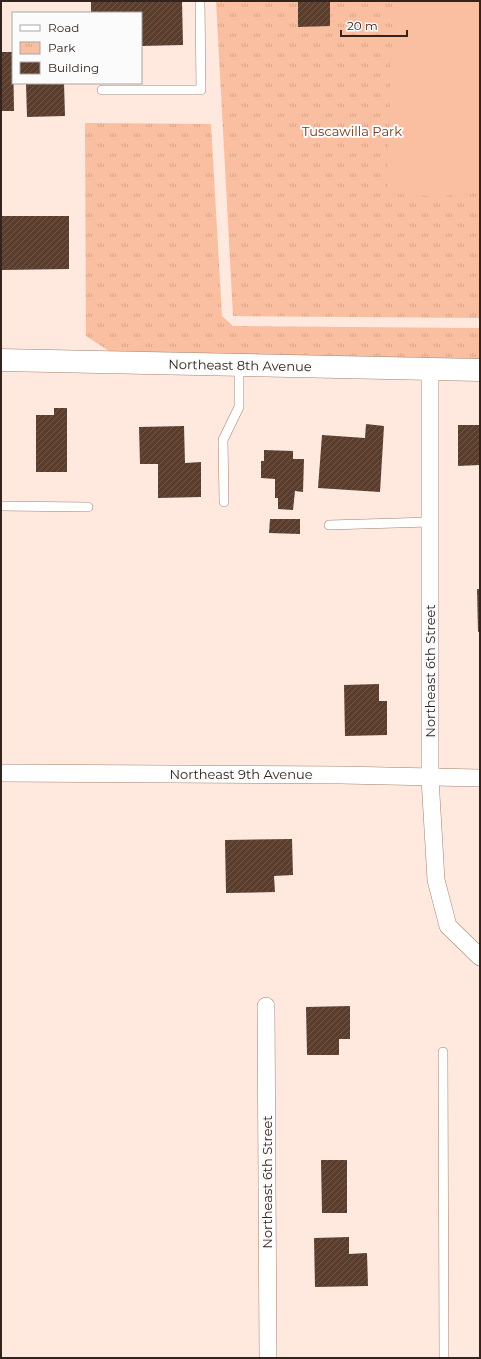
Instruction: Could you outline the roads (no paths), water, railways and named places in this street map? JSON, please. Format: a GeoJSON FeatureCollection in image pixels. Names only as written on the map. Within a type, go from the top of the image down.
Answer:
{"type":"FeatureCollection","features":[{"type":"Feature","properties":{"kind":"main road","name":"Northeast 8th Avenue"},"geometry":{"type":"LineString","coordinates":[[1,360],[480,370]]}},
{"type":"Feature","properties":{"kind":"street","name":"Northeast 6th Street"},"geometry":{"type":"LineString","coordinates":[[430,369],[430,778],[436,880],[448,926],[480,957]]}},
{"type":"Feature","properties":{"kind":"street","name":"Northeast 9th Avenue"},"geometry":{"type":"LineString","coordinates":[[1,773],[341,775],[480,778]]}},
{"type":"Feature","properties":{"kind":"street","name":"Northeast 6th Street"},"geometry":{"type":"LineString","coordinates":[[266,1006],[268,1358]]}},
{"type":"Feature","properties":{"kind":"lane"},"geometry":{"type":"LineString","coordinates":[[102,90],[201,90],[200,1]]}},
{"type":"Feature","properties":{"kind":"lane"},"geometry":{"type":"LineString","coordinates":[[224,502],[223,440],[239,407],[238,365]]}},
{"type":"Feature","properties":{"kind":"lane"},"geometry":{"type":"LineString","coordinates":[[1,506],[88,507]]}},
{"type":"Feature","properties":{"kind":"lane"},"geometry":{"type":"LineString","coordinates":[[329,525],[430,522]]}},
{"type":"Feature","properties":{"kind":"lane"},"geometry":{"type":"LineString","coordinates":[[443,1052],[444,1358]]}},
{"type":"Feature","properties":{"kind":"park label","name":"Tuscawilla Park"},"geometry":{"type":"Point","coordinates":[352,131]}}]}
